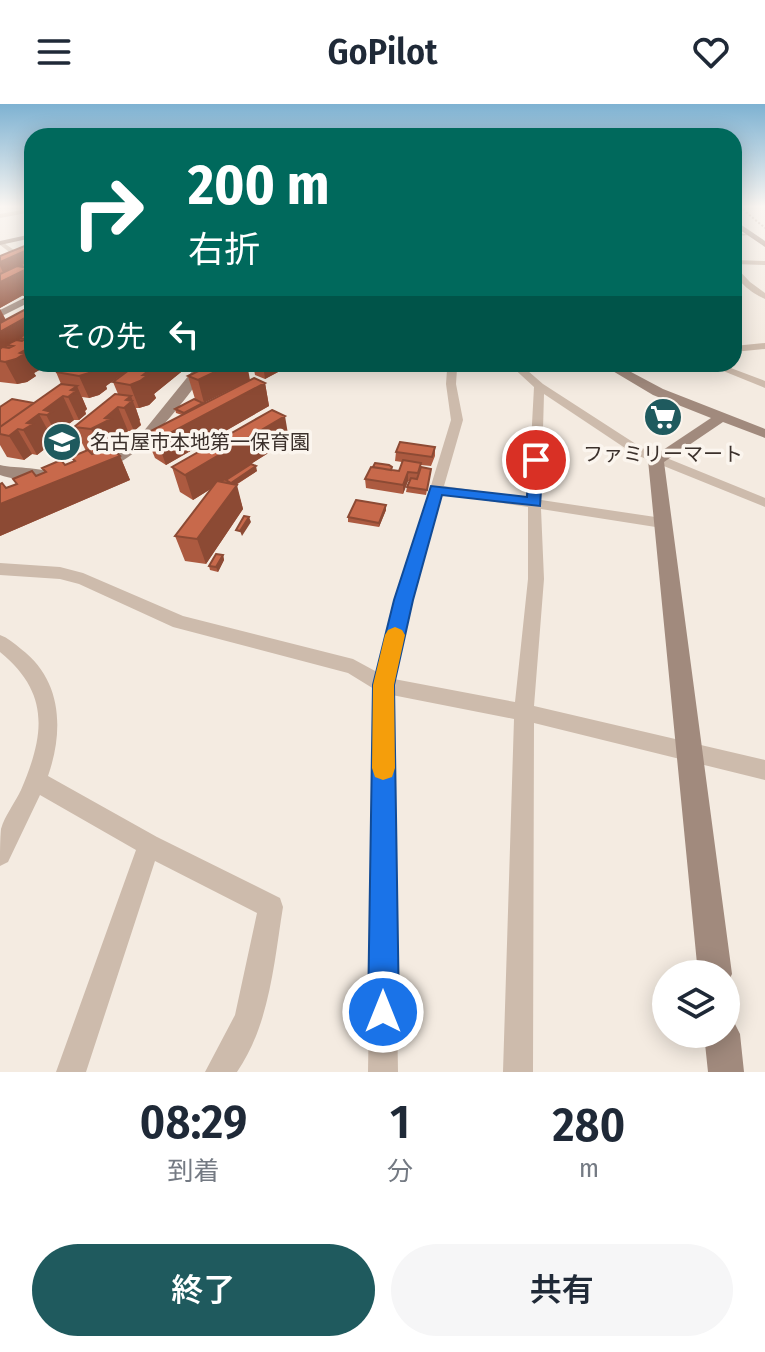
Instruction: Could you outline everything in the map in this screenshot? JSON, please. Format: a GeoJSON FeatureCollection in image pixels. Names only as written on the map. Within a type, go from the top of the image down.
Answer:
{"type":"FeatureCollection","features":[{"type":"Feature","properties":{"kind":"street"},"geometry":{"type":"LineString","coordinates":[[0,255],[11,253],[9,268],[0,274]]}},
{"type":"Feature","properties":{"kind":"street"},"geometry":{"type":"LineString","coordinates":[[742,264],[765,263]]}},
{"type":"Feature","properties":{"kind":"street"},"geometry":{"type":"LineString","coordinates":[[742,277],[765,297]]}},
{"type":"Feature","properties":{"kind":"street"},"geometry":{"type":"LineString","coordinates":[[742,284],[765,285]]}},
{"type":"Feature","properties":{"kind":"street"},"geometry":{"type":"LineString","coordinates":[[4,318],[24,303]]}},
{"type":"Feature","properties":{"kind":"street"},"geometry":{"type":"LineString","coordinates":[[742,348],[765,346]]}},
{"type":"Feature","properties":{"kind":"street"},"geometry":{"type":"LineString","coordinates":[[0,470],[41,476],[72,472],[116,457],[136,446],[198,372]]}},
{"type":"Feature","properties":{"kind":"street"},"geometry":{"type":"LineString","coordinates":[[383,1072],[383,685],[404,600],[457,420],[451,384],[453,372]]}},
{"type":"Feature","properties":{"kind":"street"},"geometry":{"type":"LineString","coordinates":[[523,372],[539,386],[656,460],[765,503]]}},
{"type":"Feature","properties":{"kind":"street"},"geometry":{"type":"LineString","coordinates":[[622,372],[658,392],[720,418],[765,432]]}},
{"type":"Feature","properties":{"kind":"street"},"geometry":{"type":"LineString","coordinates":[[636,372],[690,400],[765,432]]}},
{"type":"Feature","properties":{"kind":"street"},"geometry":{"type":"LineString","coordinates":[[732,372],[765,385]]}},
{"type":"Feature","properties":{"kind":"street"},"geometry":{"type":"LineString","coordinates":[[518,1072],[524,712],[536,579],[539,386]]}},
{"type":"Feature","properties":{"kind":"street"},"geometry":{"type":"LineString","coordinates":[[656,460],[720,418]]}},
{"type":"Feature","properties":{"kind":"street"},"geometry":{"type":"LineString","coordinates":[[656,460],[713,960]]}},
{"type":"Feature","properties":{"kind":"street"},"geometry":{"type":"LineString","coordinates":[[436,489],[662,523]]}},
{"type":"Feature","properties":{"kind":"street"},"geometry":{"type":"LineString","coordinates":[[0,569],[60,573],[83,579],[179,622],[353,667],[383,685],[524,712],[765,770]]}},
{"type":"Feature","properties":{"kind":"street"},"geometry":{"type":"LineString","coordinates":[[0,642],[31,668],[41,684],[49,734],[38,782],[0,854]]}},
{"type":"Feature","properties":{"kind":"street"},"geometry":{"type":"LineString","coordinates":[[38,782],[149,845],[271,907],[248,1018],[237,1046],[220,1072]]}},
{"type":"Feature","properties":{"kind":"street"},"geometry":{"type":"LineString","coordinates":[[71,1072],[149,845]]}},
{"type":"Feature","properties":{"kind":"street"},"geometry":{"type":"LineString","coordinates":[[723,1048],[726,1072]]}},
{"type":"Feature","properties":{"kind":"building"},"geometry":{"type":"Polygon","coordinates":[[[9,252],[22,252],[0,262],[0,256],[9,252]]]}},
{"type":"Feature","properties":{"kind":"building"},"geometry":{"type":"Polygon","coordinates":[[[17,266],[24,267],[24,270],[0,282],[0,274],[17,266]]]}},
{"type":"Feature","properties":{"kind":"building"},"geometry":{"type":"Polygon","coordinates":[[[24,310],[24,318],[0,332],[0,323],[24,310]]]}},
{"type":"Feature","properties":{"kind":"building"},"geometry":{"type":"Polygon","coordinates":[[[16,340],[24,340],[24,351],[20,353],[24,354],[16,359],[0,361],[2,347],[9,348],[13,346],[6,345],[16,340]]]}},
{"type":"Feature","properties":{"kind":"building"},"geometry":{"type":"Polygon","coordinates":[[[56,372],[90,372],[79,376],[56,372]]]}},
{"type":"Feature","properties":{"kind":"building"},"geometry":{"type":"Polygon","coordinates":[[[126,372],[147,372],[143,375],[148,375],[130,385],[113,382],[126,372]]]}},
{"type":"Feature","properties":{"kind":"building"},"geometry":{"type":"Polygon","coordinates":[[[196,372],[215,372],[198,380],[188,376],[196,372]]]}},
{"type":"Feature","properties":{"kind":"building"},"geometry":{"type":"Polygon","coordinates":[[[254,378],[265,383],[157,440],[145,434],[254,378]]]}},
{"type":"Feature","properties":{"kind":"building"},"geometry":{"type":"Polygon","coordinates":[[[61,384],[77,386],[71,390],[76,391],[68,397],[63,396],[44,410],[52,412],[39,414],[27,423],[33,424],[23,430],[18,429],[9,436],[0,434],[0,427],[61,384]]]}},
{"type":"Feature","properties":{"kind":"building"},"geometry":{"type":"Polygon","coordinates":[[[115,394],[131,396],[126,400],[132,401],[105,418],[111,419],[91,429],[74,427],[115,394]]]}},
{"type":"Feature","properties":{"kind":"building"},"geometry":{"type":"Polygon","coordinates":[[[12,399],[34,403],[0,427],[0,407],[12,399]]]}},
{"type":"Feature","properties":{"kind":"building"},"geometry":{"type":"Polygon","coordinates":[[[194,399],[203,403],[184,413],[175,409],[194,399]]]}},
{"type":"Feature","properties":{"kind":"building"},"geometry":{"type":"Polygon","coordinates":[[[272,410],[285,416],[185,475],[172,467],[272,410]]]}},
{"type":"Feature","properties":{"kind":"building"},"geometry":{"type":"Polygon","coordinates":[[[400,442],[435,447],[432,457],[396,452],[400,442]]]}},
{"type":"Feature","properties":{"kind":"building"},"geometry":{"type":"Polygon","coordinates":[[[106,443],[120,456],[0,504],[0,484],[6,488],[17,484],[13,479],[32,471],[36,476],[46,472],[42,468],[61,460],[65,465],[75,461],[71,457],[88,450],[92,454],[102,451],[97,446],[106,443]]]}},
{"type":"Feature","properties":{"kind":"building"},"geometry":{"type":"Polygon","coordinates":[[[403,460],[421,463],[418,473],[408,472],[403,485],[365,479],[371,467],[399,471],[403,460]]]}},
{"type":"Feature","properties":{"kind":"building"},"geometry":{"type":"Polygon","coordinates":[[[375,463],[389,465],[391,470],[373,467],[375,463]]]}},
{"type":"Feature","properties":{"kind":"building"},"geometry":{"type":"Polygon","coordinates":[[[251,464],[256,466],[231,483],[226,480],[251,464]]]}},
{"type":"Feature","properties":{"kind":"building"},"geometry":{"type":"Polygon","coordinates":[[[421,467],[431,469],[427,490],[407,487],[411,478],[417,479],[421,467]]]}},
{"type":"Feature","properties":{"kind":"building"},"geometry":{"type":"Polygon","coordinates":[[[217,481],[237,485],[197,539],[175,536],[217,481]]]}},
{"type":"Feature","properties":{"kind":"building"},"geometry":{"type":"Polygon","coordinates":[[[356,500],[386,505],[379,523],[348,517],[356,500]]]}},
{"type":"Feature","properties":{"kind":"building"},"geometry":{"type":"Polygon","coordinates":[[[244,516],[249,517],[240,531],[236,530],[244,516]]]}},
{"type":"Feature","properties":{"kind":"building"},"geometry":{"type":"Polygon","coordinates":[[[216,554],[223,555],[216,567],[209,566],[216,554]]]}},
{"type":"Feature","properties":{"kind":"slow traffic"},"geometry":{"type":"LineString","coordinates":[[383,768],[383,685],[395,635]]}},
{"type":"Feature","properties":{"kind":"place","name":"ファミリーマート"},"geometry":{"type":"Point","coordinates":[663,417]}},
{"type":"Feature","properties":{"kind":"place","name":"名古屋市本地第一保育園"},"geometry":{"type":"Point","coordinates":[62,442]}},
{"type":"Feature","properties":{"kind":"route"},"geometry":{"type":"LineString","coordinates":[[383,1012],[383,685],[404,600],[436,489],[535,503],[536,460]]}}]}
